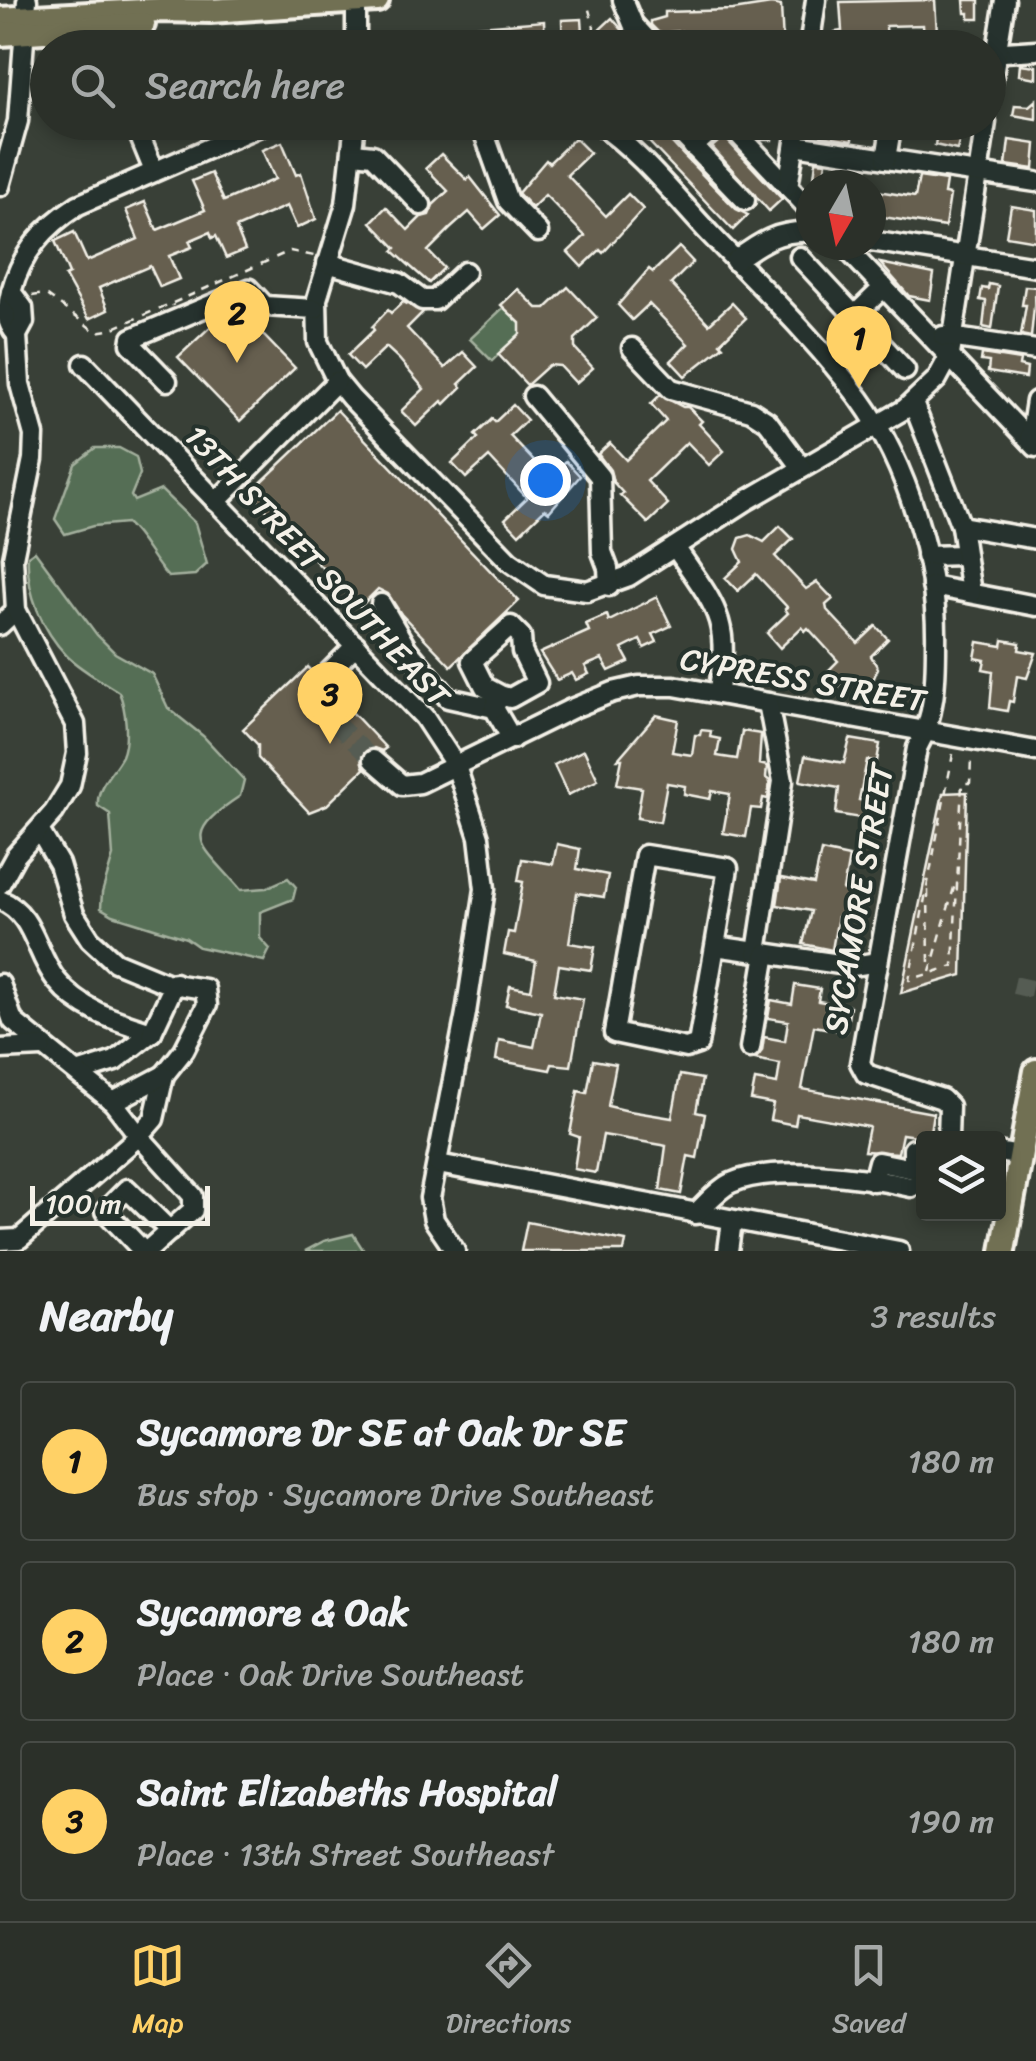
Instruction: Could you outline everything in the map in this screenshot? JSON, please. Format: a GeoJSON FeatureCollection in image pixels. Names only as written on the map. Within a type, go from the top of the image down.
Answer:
{"type":"FeatureCollection","features":[{"type":"Feature","properties":{"kind":"main road"},"geometry":{"type":"LineString","coordinates":[[0,19],[377,0]]}},
{"type":"Feature","properties":{"kind":"main road"},"geometry":{"type":"LineString","coordinates":[[0,34],[26,17]]}},
{"type":"Feature","properties":{"kind":"main road"},"geometry":{"type":"LineString","coordinates":[[1003,1251],[1009,1154],[1036,1071]]}},
{"type":"Feature","properties":{"kind":"street"},"geometry":{"type":"LineString","coordinates":[[623,0],[638,30]]}},
{"type":"Feature","properties":{"kind":"street"},"geometry":{"type":"LineString","coordinates":[[812,30],[816,0]]}},
{"type":"Feature","properties":{"kind":"street"},"geometry":{"type":"LineString","coordinates":[[999,30],[1006,0]]}},
{"type":"Feature","properties":{"kind":"street"},"geometry":{"type":"LineString","coordinates":[[356,1],[356,30]]}},
{"type":"Feature","properties":{"kind":"street"},"geometry":{"type":"LineString","coordinates":[[0,186],[20,108],[26,17]]}},
{"type":"Feature","properties":{"kind":"street"},"geometry":{"type":"LineString","coordinates":[[1006,52],[1036,50]]}},
{"type":"Feature","properties":{"kind":"street"},"geometry":{"type":"LineString","coordinates":[[0,106],[20,108]]}},
{"type":"Feature","properties":{"kind":"street"},"geometry":{"type":"LineString","coordinates":[[141,140],[154,171]]}},
{"type":"Feature","properties":{"kind":"street"},"geometry":{"type":"LineString","coordinates":[[0,884],[16,855],[70,786],[77,753],[75,724],[16,610],[6,560],[33,459],[34,435],[20,384],[17,335],[24,322],[19,295],[24,258],[54,220],[78,204],[154,171],[208,140]]}},
{"type":"Feature","properties":{"kind":"street"},"geometry":{"type":"LineString","coordinates":[[354,140],[346,204],[315,309],[318,342],[337,381],[510,562],[544,585],[587,591],[609,586],[876,426],[912,403],[937,378],[951,346],[983,140]]}},
{"type":"Feature","properties":{"kind":"street"},"geometry":{"type":"LineString","coordinates":[[486,140],[508,201],[538,232]]}},
{"type":"Feature","properties":{"kind":"street","name":"SYCAMORE STREET"},"geometry":{"type":"LineString","coordinates":[[618,140],[831,362],[862,402],[904,484],[932,586],[936,660],[926,732],[917,748],[861,1067],[876,1079],[942,1099],[949,1106],[950,1131]]}},
{"type":"Feature","properties":{"kind":"street"},"geometry":{"type":"LineString","coordinates":[[687,140],[745,200]]}},
{"type":"Feature","properties":{"kind":"street"},"geometry":{"type":"LineString","coordinates":[[694,147],[702,140]]}},
{"type":"Feature","properties":{"kind":"street"},"geometry":{"type":"LineString","coordinates":[[742,140],[796,195]]}},
{"type":"Feature","properties":{"kind":"street"},"geometry":{"type":"LineString","coordinates":[[788,186],[796,140]]}},
{"type":"Feature","properties":{"kind":"street"},"geometry":{"type":"LineString","coordinates":[[886,159],[889,140]]}},
{"type":"Feature","properties":{"kind":"street"},"geometry":{"type":"LineString","coordinates":[[795,144],[1036,182]]}},
{"type":"Feature","properties":{"kind":"street"},"geometry":{"type":"LineString","coordinates":[[354,153],[372,155],[421,204]]}},
{"type":"Feature","properties":{"kind":"street"},"geometry":{"type":"LineString","coordinates":[[736,260],[772,236],[796,231]]}},
{"type":"Feature","properties":{"kind":"street"},"geometry":{"type":"LineString","coordinates":[[886,242],[1036,266]]}},
{"type":"Feature","properties":{"kind":"street"},"geometry":{"type":"LineString","coordinates":[[803,260],[905,370]]}},
{"type":"Feature","properties":{"kind":"street"},"geometry":{"type":"LineString","coordinates":[[858,260],[929,334],[951,346],[1033,443]]}},
{"type":"Feature","properties":{"kind":"street"},"geometry":{"type":"LineString","coordinates":[[328,261],[399,283],[428,301],[435,300],[465,272]]}},
{"type":"Feature","properties":{"kind":"street"},"geometry":{"type":"LineString","coordinates":[[856,314],[884,286]]}},
{"type":"Feature","properties":{"kind":"street"},"geometry":{"type":"LineString","coordinates":[[167,380],[130,340],[175,311],[249,289],[265,306],[315,309]]}},
{"type":"Feature","properties":{"kind":"street"},"geometry":{"type":"LineString","coordinates":[[951,346],[1036,350]]}},
{"type":"Feature","properties":{"kind":"street"},"geometry":{"type":"LineString","coordinates":[[632,348],[671,389],[752,411],[768,422],[802,468]]}},
{"type":"Feature","properties":{"kind":"street","name":"13TH STREET SOUTHEAST"},"geometry":{"type":"LineString","coordinates":[[84,364],[424,718],[456,766],[479,837],[485,890],[430,1198],[434,1220],[455,1251]]}},
{"type":"Feature","properties":{"kind":"street"},"geometry":{"type":"LineString","coordinates":[[216,502],[337,381]]}},
{"type":"Feature","properties":{"kind":"street"},"geometry":{"type":"LineString","coordinates":[[533,396],[603,484],[602,552],[609,586]]}},
{"type":"Feature","properties":{"kind":"street"},"geometry":{"type":"LineString","coordinates":[[1033,443],[1036,401]]}},
{"type":"Feature","properties":{"kind":"street"},"geometry":{"type":"LineString","coordinates":[[912,403],[961,526],[970,593]]}},
{"type":"Feature","properties":{"kind":"street"},"geometry":{"type":"LineString","coordinates":[[961,526],[1036,539]]}},
{"type":"Feature","properties":{"kind":"street"},"geometry":{"type":"LineString","coordinates":[[675,547],[719,614],[725,648],[718,694]]}},
{"type":"Feature","properties":{"kind":"street"},"geometry":{"type":"LineString","coordinates":[[926,556],[964,555]]}},
{"type":"Feature","properties":{"kind":"street"},"geometry":{"type":"LineString","coordinates":[[932,586],[1036,606]]}},
{"type":"Feature","properties":{"kind":"street"},"geometry":{"type":"LineString","coordinates":[[380,604],[406,650],[448,698],[497,702],[512,739]]}},
{"type":"Feature","properties":{"kind":"street"},"geometry":{"type":"LineString","coordinates":[[0,625],[16,610]]}},
{"type":"Feature","properties":{"kind":"street"},"geometry":{"type":"LineString","coordinates":[[321,680],[356,645]]}},
{"type":"Feature","properties":{"kind":"street","name":"CYPRESS STREET"},"geometry":{"type":"LineString","coordinates":[[373,760],[402,785],[420,784],[571,709],[638,686],[674,686],[1036,751]]}},
{"type":"Feature","properties":{"kind":"street"},"geometry":{"type":"LineString","coordinates":[[750,1048],[783,780],[768,703]]}},
{"type":"Feature","properties":{"kind":"street"},"geometry":{"type":"LineString","coordinates":[[39,830],[60,864],[74,914],[90,939],[114,962],[175,984],[205,989],[207,1004],[184,1050],[164,1075],[113,1102]]}},
{"type":"Feature","properties":{"kind":"street"},"geometry":{"type":"LineString","coordinates":[[645,855],[728,868],[716,946],[698,1044],[686,1048],[614,1033],[645,855]]}},
{"type":"Feature","properties":{"kind":"street"},"geometry":{"type":"LineString","coordinates":[[0,900],[22,914],[56,981],[82,1004],[106,1018],[152,1032]]}},
{"type":"Feature","properties":{"kind":"street"},"geometry":{"type":"LineString","coordinates":[[716,946],[853,966],[878,962]]}},
{"type":"Feature","properties":{"kind":"street"},"geometry":{"type":"LineString","coordinates":[[0,984],[13,1021],[113,1102],[194,1196],[193,1210],[170,1231],[145,1251],[105,1211],[127,1188],[170,1231]]}},
{"type":"Feature","properties":{"kind":"street"},"geometry":{"type":"LineString","coordinates":[[80,1072],[115,1060],[152,1032],[175,984]]}},
{"type":"Feature","properties":{"kind":"street"},"geometry":{"type":"LineString","coordinates":[[0,1049],[42,1047]]}},
{"type":"Feature","properties":{"kind":"street"},"geometry":{"type":"LineString","coordinates":[[0,1240],[20,1239],[139,1136],[154,1118],[164,1075]]}},
{"type":"Feature","properties":{"kind":"street"},"geometry":{"type":"LineString","coordinates":[[873,1181],[878,1162],[913,1169],[914,1149]]}},
{"type":"Feature","properties":{"kind":"street"},"geometry":{"type":"LineString","coordinates":[[438,1164],[732,1221],[838,1246],[899,1251]]}},
{"type":"Feature","properties":{"kind":"street"},"geometry":{"type":"LineString","coordinates":[[695,1214],[728,1184],[761,1174],[916,1184]]}},
{"type":"Feature","properties":{"kind":"street"},"geometry":{"type":"LineString","coordinates":[[728,1251],[732,1221]]}},
{"type":"Feature","properties":{"kind":"path"},"geometry":{"type":"LineString","coordinates":[[588,6],[593,30]]}},
{"type":"Feature","properties":{"kind":"path"},"geometry":{"type":"LineString","coordinates":[[19,295],[45,294],[96,332],[175,311],[290,251],[328,261]]}},
{"type":"Feature","properties":{"kind":"path"},"geometry":{"type":"LineString","coordinates":[[953,754],[909,980],[954,966],[962,782],[970,783],[972,758]]}},
{"type":"Feature","properties":{"kind":"path"},"geometry":{"type":"LineString","coordinates":[[930,974],[958,876]]}},
{"type":"Feature","properties":{"kind":"path"},"geometry":{"type":"LineString","coordinates":[[928,885],[930,974]]}},
{"type":"Feature","properties":{"kind":"green space"},"geometry":{"type":"Polygon","coordinates":[[[504,307],[520,323],[521,333],[492,361],[470,339],[504,307]]]}},
{"type":"Feature","properties":{"kind":"green space"},"geometry":{"type":"Polygon","coordinates":[[[95,448],[119,448],[136,457],[140,474],[131,496],[134,501],[161,490],[195,523],[207,564],[195,575],[168,577],[126,523],[65,534],[55,519],[75,464],[95,448]]]}},
{"type":"Feature","properties":{"kind":"green space"},"geometry":{"type":"Polygon","coordinates":[[[35,551],[97,635],[115,653],[152,674],[168,708],[203,736],[244,780],[240,796],[208,821],[202,840],[241,890],[266,888],[288,878],[296,887],[293,899],[260,912],[260,938],[270,949],[264,961],[199,947],[186,938],[101,908],[113,856],[110,814],[98,806],[98,799],[124,749],[123,707],[119,692],[73,661],[43,622],[28,570],[28,556],[35,551]]]}},
{"type":"Feature","properties":{"kind":"green space"},"geometry":{"type":"Polygon","coordinates":[[[353,1234],[364,1251],[305,1251],[324,1241],[353,1234]]]}},
{"type":"Feature","properties":{"kind":"building"},"geometry":{"type":"Polygon","coordinates":[[[935,0],[937,30],[923,30],[923,25],[842,30],[840,2],[935,0]]]}},
{"type":"Feature","properties":{"kind":"building"},"geometry":{"type":"Polygon","coordinates":[[[964,0],[979,0],[979,19],[969,19],[964,0]]]}},
{"type":"Feature","properties":{"kind":"building"},"geometry":{"type":"Polygon","coordinates":[[[781,6],[782,30],[656,30],[651,25],[651,21],[665,17],[665,12],[781,6]]]}},
{"type":"Feature","properties":{"kind":"building"},"geometry":{"type":"Polygon","coordinates":[[[612,18],[622,30],[599,30],[612,18]]]}},
{"type":"Feature","properties":{"kind":"building"},"geometry":{"type":"Polygon","coordinates":[[[582,19],[583,30],[562,30],[562,20],[582,19]]]}},
{"type":"Feature","properties":{"kind":"building"},"geometry":{"type":"Polygon","coordinates":[[[544,21],[544,30],[429,30],[544,21]]]}},
{"type":"Feature","properties":{"kind":"building"},"geometry":{"type":"Polygon","coordinates":[[[1020,64],[1036,66],[1036,78],[1019,75],[1020,64]]]}},
{"type":"Feature","properties":{"kind":"building"},"geometry":{"type":"Polygon","coordinates":[[[1036,100],[1036,119],[1013,115],[1015,105],[1029,106],[1036,100]]]}},
{"type":"Feature","properties":{"kind":"building"},"geometry":{"type":"Polygon","coordinates":[[[577,140],[590,153],[567,175],[606,216],[628,194],[643,209],[603,253],[600,250],[582,267],[568,252],[585,236],[545,195],[532,208],[518,193],[546,160],[549,163],[577,140]]]}},
{"type":"Feature","properties":{"kind":"building"},"geometry":{"type":"Polygon","coordinates":[[[647,140],[669,140],[736,209],[748,215],[733,230],[647,140]]]}},
{"type":"Feature","properties":{"kind":"building"},"geometry":{"type":"Polygon","coordinates":[[[727,140],[782,199],[769,211],[712,147],[727,140]]]}},
{"type":"Feature","properties":{"kind":"building"},"geometry":{"type":"Polygon","coordinates":[[[936,140],[960,140],[957,150],[935,145],[936,140]]]}},
{"type":"Feature","properties":{"kind":"building"},"geometry":{"type":"Polygon","coordinates":[[[1009,140],[1036,144],[1034,169],[1006,165],[1009,140]]]}},
{"type":"Feature","properties":{"kind":"building"},"geometry":{"type":"Polygon","coordinates":[[[282,142],[296,175],[301,173],[316,219],[297,228],[287,206],[236,228],[245,250],[226,258],[216,236],[212,238],[210,232],[189,241],[192,247],[169,256],[179,279],[160,287],[150,266],[99,288],[108,310],[89,319],[65,276],[69,274],[55,241],[74,232],[87,261],[138,239],[126,210],[145,202],[157,230],[205,210],[192,181],[211,173],[224,201],[275,179],[262,150],[282,142]]]}},
{"type":"Feature","properties":{"kind":"building"},"geometry":{"type":"Polygon","coordinates":[[[441,154],[467,180],[470,177],[500,215],[484,229],[469,212],[450,229],[428,251],[444,268],[429,283],[393,251],[396,248],[371,222],[386,207],[408,230],[421,217],[429,215],[433,205],[448,191],[426,168],[441,154]]]}},
{"type":"Feature","properties":{"kind":"building"},"geometry":{"type":"Polygon","coordinates":[[[816,161],[826,162],[825,170],[815,170],[816,161]]]}},
{"type":"Feature","properties":{"kind":"building"},"geometry":{"type":"Polygon","coordinates":[[[919,177],[946,181],[944,194],[950,195],[945,227],[886,217],[886,192],[915,197],[919,177]]]}},
{"type":"Feature","properties":{"kind":"building"},"geometry":{"type":"Polygon","coordinates":[[[1011,206],[1036,210],[1036,241],[1006,236],[1011,206]]]}},
{"type":"Feature","properties":{"kind":"building"},"geometry":{"type":"Polygon","coordinates":[[[679,247],[693,262],[671,284],[709,324],[732,303],[746,318],[720,343],[723,346],[685,376],[671,361],[688,344],[649,304],[632,320],[618,305],[649,269],[653,272],[679,247]]]}},
{"type":"Feature","properties":{"kind":"building"},"geometry":{"type":"Polygon","coordinates":[[[880,263],[934,274],[930,300],[909,296],[880,263]]]}},
{"type":"Feature","properties":{"kind":"building"},"geometry":{"type":"Polygon","coordinates":[[[989,284],[998,286],[992,329],[983,327],[986,301],[980,300],[982,288],[988,289],[989,284]]]}},
{"type":"Feature","properties":{"kind":"building"},"geometry":{"type":"Polygon","coordinates":[[[1025,286],[1036,287],[1031,337],[1021,335],[1025,286]]]}},
{"type":"Feature","properties":{"kind":"building"},"geometry":{"type":"Polygon","coordinates":[[[568,287],[597,318],[575,339],[575,348],[593,368],[576,383],[560,366],[549,365],[527,385],[498,354],[520,334],[520,323],[501,305],[518,289],[537,308],[546,308],[568,287]]]}},
{"type":"Feature","properties":{"kind":"building"},"geometry":{"type":"Polygon","coordinates":[[[403,302],[423,312],[407,328],[445,368],[463,352],[477,367],[445,404],[442,401],[416,426],[401,411],[424,389],[399,359],[386,347],[362,370],[348,355],[388,310],[391,313],[403,302]]]}},
{"type":"Feature","properties":{"kind":"building"},"geometry":{"type":"Polygon","coordinates":[[[237,308],[295,368],[240,421],[178,357],[226,312],[237,308]]]}},
{"type":"Feature","properties":{"kind":"building"},"geometry":{"type":"Polygon","coordinates":[[[982,354],[1020,360],[1019,366],[1027,368],[1026,378],[988,372],[989,362],[981,361],[982,354]]]}},
{"type":"Feature","properties":{"kind":"building"},"geometry":{"type":"Polygon","coordinates":[[[660,395],[688,407],[724,451],[709,465],[687,442],[647,481],[668,504],[648,523],[620,495],[623,493],[598,454],[610,443],[626,460],[666,421],[651,404],[660,395]]]}},
{"type":"Feature","properties":{"kind":"building"},"geometry":{"type":"Polygon","coordinates":[[[513,405],[527,420],[510,436],[549,477],[566,461],[580,476],[549,512],[545,509],[519,534],[505,519],[527,498],[489,457],[466,478],[452,463],[478,438],[475,435],[513,405]]]}},
{"type":"Feature","properties":{"kind":"building"},"geometry":{"type":"Polygon","coordinates":[[[337,410],[519,601],[451,666],[401,614],[388,594],[378,589],[360,607],[250,493],[337,410]]]}},
{"type":"Feature","properties":{"kind":"building"},"geometry":{"type":"Polygon","coordinates":[[[780,526],[793,539],[775,556],[806,589],[817,582],[833,599],[826,605],[827,610],[858,643],[876,626],[888,639],[871,656],[878,668],[873,680],[862,682],[850,675],[834,691],[821,678],[838,661],[808,628],[805,631],[802,627],[780,648],[767,633],[788,613],[787,607],[756,574],[738,591],[725,578],[742,562],[736,549],[740,538],[750,535],[764,542],[780,526]]]}},
{"type":"Feature","properties":{"kind":"building"},"geometry":{"type":"Polygon","coordinates":[[[657,597],[671,626],[653,634],[657,642],[644,648],[640,640],[622,649],[629,662],[609,671],[602,659],[585,666],[589,674],[576,680],[572,673],[557,680],[540,653],[589,631],[586,624],[607,615],[609,621],[657,597]]]}},
{"type":"Feature","properties":{"kind":"building"},"geometry":{"type":"Polygon","coordinates":[[[1003,640],[1020,643],[1019,650],[1036,653],[1027,678],[1017,676],[1013,702],[1009,701],[1007,711],[990,708],[993,671],[983,669],[985,660],[975,658],[978,642],[1002,646],[1003,640]]]}},
{"type":"Feature","properties":{"kind":"building"},"geometry":{"type":"Polygon","coordinates":[[[308,667],[312,671],[312,688],[319,692],[330,689],[386,748],[364,751],[364,769],[327,805],[309,812],[258,758],[258,745],[243,729],[308,667]]]}},
{"type":"Feature","properties":{"kind":"building"},"geometry":{"type":"Polygon","coordinates":[[[656,715],[678,720],[672,752],[692,755],[695,735],[700,735],[701,730],[711,731],[710,737],[720,739],[717,756],[737,759],[742,731],[761,734],[759,764],[767,766],[768,799],[763,798],[761,809],[751,808],[746,837],[723,833],[730,794],[712,791],[710,799],[684,794],[685,786],[667,783],[660,822],[637,818],[642,788],[617,784],[622,759],[618,759],[656,715]]]}},
{"type":"Feature","properties":{"kind":"building"},"geometry":{"type":"Polygon","coordinates":[[[850,739],[880,744],[877,761],[867,760],[859,800],[870,802],[867,819],[836,814],[839,788],[800,781],[805,756],[844,763],[850,739]]]}},
{"type":"Feature","properties":{"kind":"building"},"geometry":{"type":"Polygon","coordinates":[[[584,750],[598,780],[568,795],[554,765],[584,750]]]}},
{"type":"Feature","properties":{"kind":"building"},"geometry":{"type":"Polygon","coordinates":[[[967,792],[962,975],[901,993],[943,793],[967,792]]]}},
{"type":"Feature","properties":{"kind":"building"},"geometry":{"type":"Polygon","coordinates":[[[557,844],[580,849],[577,869],[608,875],[604,897],[577,893],[569,943],[595,947],[591,970],[559,965],[554,994],[583,999],[571,1066],[552,1064],[550,1070],[496,1060],[499,1040],[534,1047],[541,1012],[506,1005],[510,986],[531,990],[536,961],[504,954],[508,932],[514,933],[523,882],[518,881],[522,859],[553,864],[557,844]]]}},
{"type":"Feature","properties":{"kind":"building"},"geometry":{"type":"Polygon","coordinates":[[[821,851],[849,857],[843,890],[850,891],[850,911],[845,918],[838,916],[832,950],[803,944],[811,911],[777,905],[781,878],[814,884],[821,851]]]}},
{"type":"Feature","properties":{"kind":"building"},"geometry":{"type":"Polygon","coordinates":[[[795,985],[820,989],[818,1001],[850,1006],[846,1032],[814,1026],[802,1089],[933,1113],[930,1131],[916,1131],[916,1136],[902,1134],[898,1153],[864,1151],[869,1127],[797,1114],[795,1125],[770,1120],[773,1104],[751,1100],[755,1080],[777,1084],[780,1064],[755,1059],[762,1051],[764,1037],[785,1041],[788,1021],[768,1018],[771,1000],[792,1004],[795,985]]]}},
{"type":"Feature","properties":{"kind":"building"},"geometry":{"type":"Polygon","coordinates":[[[593,1060],[616,1064],[608,1106],[629,1111],[672,1118],[680,1075],[702,1079],[696,1112],[705,1114],[697,1158],[688,1156],[681,1194],[660,1190],[666,1146],[662,1145],[603,1135],[596,1173],[574,1169],[579,1137],[570,1134],[578,1091],[587,1093],[593,1060]]]}},
{"type":"Feature","properties":{"kind":"building"},"geometry":{"type":"Polygon","coordinates":[[[527,1222],[626,1241],[624,1251],[521,1251],[527,1222]]]}},
{"type":"Feature","properties":{"kind":"tunnel"},"geometry":{"type":"LineString","coordinates":[[321,680],[313,688],[315,703],[373,760]]}},
{"type":"Feature","properties":{"kind":"tunnel"},"geometry":{"type":"LineString","coordinates":[[1014,985],[1036,990]]}},
{"type":"Feature","properties":{"kind":"place","name":"Sycamore & Oak"},"geometry":{"type":"Point","coordinates":[237,363]}},
{"type":"Feature","properties":{"kind":"place","name":"Sycamore Dr SE at Oak Dr SE"},"geometry":{"type":"Point","coordinates":[859,388]}},
{"type":"Feature","properties":{"kind":"place","name":"Saint Elizabeths Hospital"},"geometry":{"type":"Point","coordinates":[330,744]}}]}
